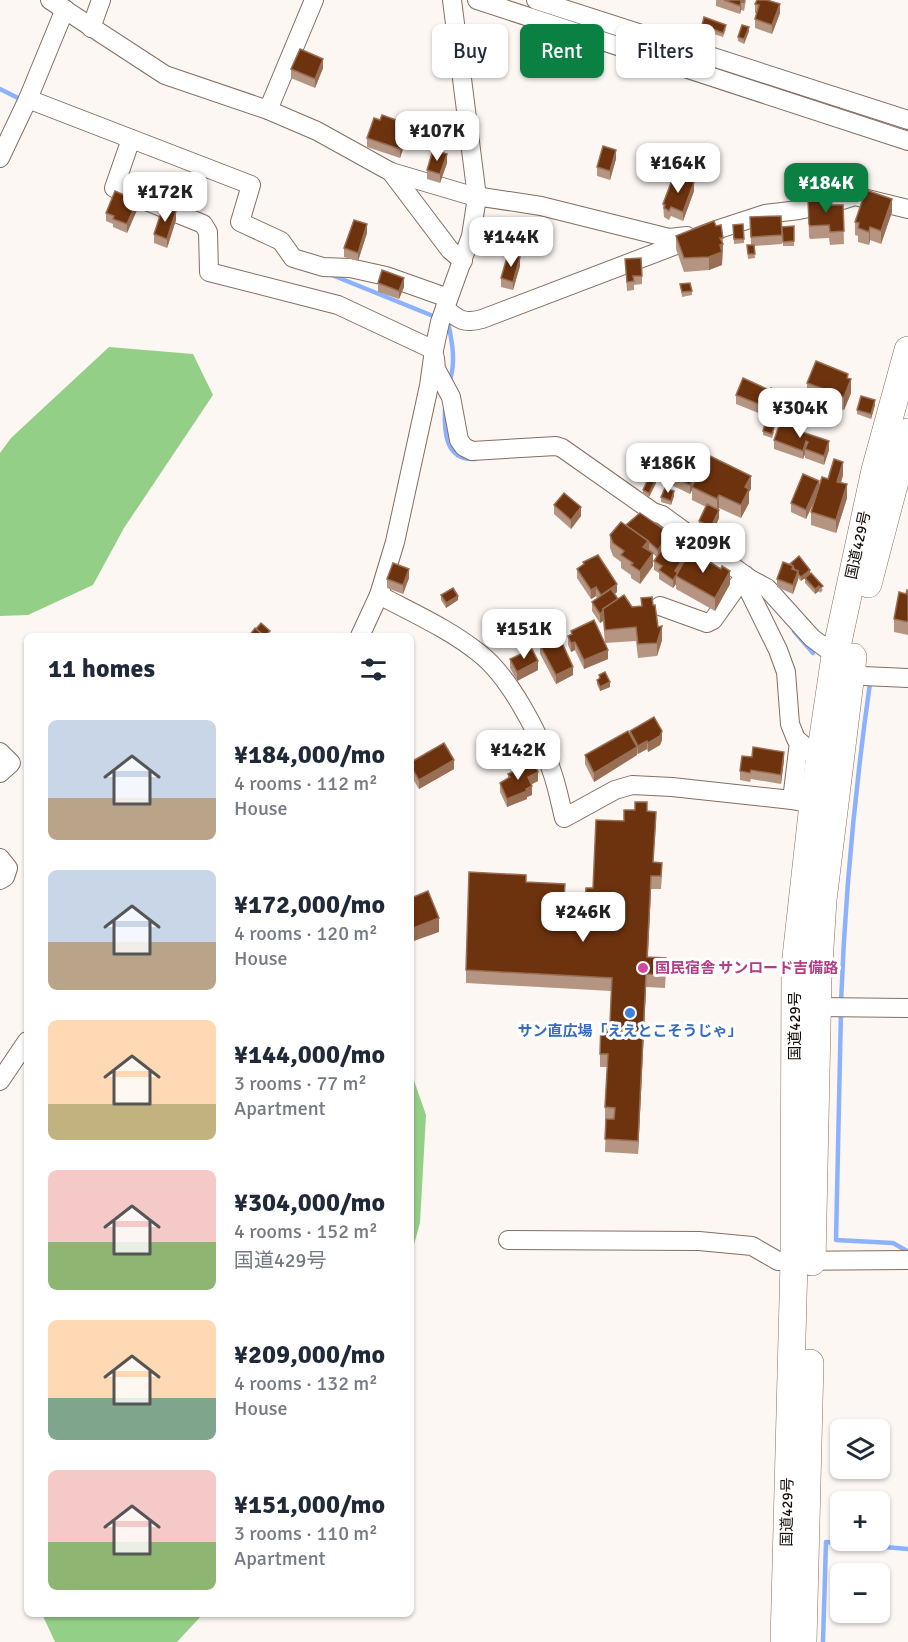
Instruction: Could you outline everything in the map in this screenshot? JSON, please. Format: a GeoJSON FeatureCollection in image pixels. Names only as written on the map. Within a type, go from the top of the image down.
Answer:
{"type":"FeatureCollection","features":[{"type":"Feature","properties":{"kind":"highway","name":"国道429号"},"geometry":{"type":"LineString","coordinates":[[803,1642],[803,1260],[795,966],[819,753],[899,456],[908,350]]}},
{"type":"Feature","properties":{"kind":"highway","name":"国道429号"},"geometry":{"type":"LineString","coordinates":[[784,1642],[803,1260],[833,1007],[813,804]]}},
{"type":"Feature","properties":{"kind":"street"},"geometry":{"type":"LineString","coordinates":[[91,28],[101,0]]}},
{"type":"Feature","properties":{"kind":"street"},"geometry":{"type":"LineString","coordinates":[[268,110],[314,0]]}},
{"type":"Feature","properties":{"kind":"street"},"geometry":{"type":"LineString","coordinates":[[361,633],[379,595],[395,542],[429,386],[434,350],[444,311],[471,236],[477,197],[452,0]]}},
{"type":"Feature","properties":{"kind":"street"},"geometry":{"type":"LineString","coordinates":[[477,0],[908,141]]}},
{"type":"Feature","properties":{"kind":"street"},"geometry":{"type":"LineString","coordinates":[[536,0],[908,120]]}},
{"type":"Feature","properties":{"kind":"street"},"geometry":{"type":"LineString","coordinates":[[0,158],[28,99],[57,4],[165,75],[268,110],[317,131],[391,172],[477,197],[541,206],[669,238],[713,231]]}},
{"type":"Feature","properties":{"kind":"street"},"geometry":{"type":"LineString","coordinates":[[28,99],[251,185],[240,222],[281,241],[293,258],[323,267],[350,268],[386,276],[457,319],[469,322],[713,231],[765,214],[799,210],[855,196],[908,209]]}},
{"type":"Feature","properties":{"kind":"street"},"geometry":{"type":"LineString","coordinates":[[131,139],[114,188],[203,224],[208,232],[209,272],[338,305],[434,350]]}},
{"type":"Feature","properties":{"kind":"street"},"geometry":{"type":"LineString","coordinates":[[391,172],[450,250],[463,261]]}},
{"type":"Feature","properties":{"kind":"street"},"geometry":{"type":"LineString","coordinates":[[434,350],[436,369],[451,397],[459,440],[464,447],[472,451],[556,446],[562,448],[653,512],[662,515],[747,577],[767,588],[812,639],[862,676],[908,678]]}},
{"type":"Feature","properties":{"kind":"street"},"geometry":{"type":"LineString","coordinates":[[660,606],[707,623],[713,620],[747,577]]}},
{"type":"Feature","properties":{"kind":"street"},"geometry":{"type":"LineString","coordinates":[[747,577],[749,591],[778,650],[786,672],[790,724],[819,753]]}},
{"type":"Feature","properties":{"kind":"street"},"geometry":{"type":"LineString","coordinates":[[379,595],[448,632],[480,654],[501,675],[518,701],[542,747],[552,770],[564,818],[615,790],[632,785],[672,787],[813,804]]}},
{"type":"Feature","properties":{"kind":"street"},"geometry":{"type":"LineString","coordinates":[[0,752],[11,764],[0,773]]}},
{"type":"Feature","properties":{"kind":"street"},"geometry":{"type":"LineString","coordinates":[[0,858],[9,868],[5,877],[0,880]]}},
{"type":"Feature","properties":{"kind":"street"},"geometry":{"type":"LineString","coordinates":[[833,1007],[908,1008]]}},
{"type":"Feature","properties":{"kind":"street"},"geometry":{"type":"LineString","coordinates":[[0,1081],[24,1045]]}},
{"type":"Feature","properties":{"kind":"street"},"geometry":{"type":"LineString","coordinates":[[508,1240],[699,1241],[752,1246],[778,1261],[908,1260]]}},
{"type":"Feature","properties":{"kind":"green space"},"geometry":{"type":"Polygon","coordinates":[[[109,347],[193,354],[213,395],[124,528],[93,585],[28,615],[0,616],[0,453],[11,438],[109,347]]]}},
{"type":"Feature","properties":{"kind":"green space"},"geometry":{"type":"Polygon","coordinates":[[[414,1081],[426,1115],[420,1223],[414,1244],[414,1081]]]}},
{"type":"Feature","properties":{"kind":"green space"},"geometry":{"type":"Polygon","coordinates":[[[43,1617],[200,1617],[177,1642],[55,1642],[43,1617]]]}},
{"type":"Feature","properties":{"kind":"building"},"geometry":{"type":"Polygon","coordinates":[[[724,0],[744,0],[744,2],[741,1],[740,6],[724,0]]]}},
{"type":"Feature","properties":{"kind":"building"},"geometry":{"type":"Polygon","coordinates":[[[757,0],[780,4],[772,25],[755,19],[759,5],[755,4],[757,0]]]}},
{"type":"Feature","properties":{"kind":"building"},"geometry":{"type":"Polygon","coordinates":[[[704,17],[726,25],[723,33],[715,30],[715,24],[702,24],[704,17]]]}},
{"type":"Feature","properties":{"kind":"building"},"geometry":{"type":"Polygon","coordinates":[[[742,25],[749,27],[744,39],[738,37],[742,25]]]}},
{"type":"Feature","properties":{"kind":"building"},"geometry":{"type":"Polygon","coordinates":[[[300,49],[323,59],[315,79],[291,69],[300,49]]]}},
{"type":"Feature","properties":{"kind":"building"},"geometry":{"type":"Polygon","coordinates":[[[382,115],[399,121],[397,128],[406,131],[400,149],[367,138],[374,118],[380,120],[382,115]]]}},
{"type":"Feature","properties":{"kind":"building"},"geometry":{"type":"Polygon","coordinates":[[[603,146],[616,150],[610,171],[597,167],[603,146]]]}},
{"type":"Feature","properties":{"kind":"building"},"geometry":{"type":"Polygon","coordinates":[[[433,150],[447,154],[440,174],[427,170],[433,150]]]}},
{"type":"Feature","properties":{"kind":"building"},"geometry":{"type":"Polygon","coordinates":[[[674,175],[694,182],[683,212],[671,207],[669,211],[664,208],[663,204],[674,175]]]}},
{"type":"Feature","properties":{"kind":"building"},"geometry":{"type":"Polygon","coordinates":[[[866,190],[892,199],[881,231],[870,227],[869,232],[858,228],[859,223],[855,222],[866,190]]]}},
{"type":"Feature","properties":{"kind":"building"},"geometry":{"type":"Polygon","coordinates":[[[115,191],[137,201],[127,224],[113,219],[114,216],[106,213],[115,191]]]}},
{"type":"Feature","properties":{"kind":"building"},"geometry":{"type":"Polygon","coordinates":[[[829,194],[829,205],[843,205],[844,231],[830,232],[829,225],[810,226],[809,224],[808,199],[829,194]]]}},
{"type":"Feature","properties":{"kind":"building"},"geometry":{"type":"Polygon","coordinates":[[[163,207],[176,211],[167,239],[154,234],[163,207]]]}},
{"type":"Feature","properties":{"kind":"building"},"geometry":{"type":"Polygon","coordinates":[[[781,216],[782,235],[751,237],[750,217],[781,216]]]}},
{"type":"Feature","properties":{"kind":"building"},"geometry":{"type":"Polygon","coordinates":[[[354,220],[367,224],[358,253],[344,248],[354,220]]]}},
{"type":"Feature","properties":{"kind":"building"},"geometry":{"type":"Polygon","coordinates":[[[714,221],[716,226],[721,225],[722,252],[709,257],[684,258],[676,236],[714,221]]]}},
{"type":"Feature","properties":{"kind":"building"},"geometry":{"type":"Polygon","coordinates":[[[743,224],[744,239],[734,239],[733,225],[743,224]]]}},
{"type":"Feature","properties":{"kind":"building"},"geometry":{"type":"Polygon","coordinates":[[[794,226],[794,241],[783,242],[782,227],[794,226]]]}},
{"type":"Feature","properties":{"kind":"building"},"geometry":{"type":"Polygon","coordinates":[[[747,245],[754,245],[755,254],[748,254],[747,245]]]}},
{"type":"Feature","properties":{"kind":"building"},"geometry":{"type":"Polygon","coordinates":[[[508,254],[520,257],[513,282],[501,278],[508,254]]]}},
{"type":"Feature","properties":{"kind":"building"},"geometry":{"type":"Polygon","coordinates":[[[641,258],[642,276],[633,276],[634,281],[627,282],[625,259],[641,258]]]}},
{"type":"Feature","properties":{"kind":"building"},"geometry":{"type":"Polygon","coordinates":[[[382,270],[404,278],[399,291],[378,283],[382,270]]]}},
{"type":"Feature","properties":{"kind":"building"},"geometry":{"type":"Polygon","coordinates":[[[690,283],[692,291],[682,292],[680,284],[690,283]]]}},
{"type":"Feature","properties":{"kind":"building"},"geometry":{"type":"Polygon","coordinates":[[[816,361],[848,374],[847,378],[851,379],[844,397],[839,395],[837,401],[822,395],[824,389],[807,383],[816,361]]]}},
{"type":"Feature","properties":{"kind":"building"},"geometry":{"type":"Polygon","coordinates":[[[743,378],[767,389],[761,405],[736,395],[743,378]]]}},
{"type":"Feature","properties":{"kind":"building"},"geometry":{"type":"Polygon","coordinates":[[[771,388],[785,394],[778,412],[768,408],[766,404],[771,388]]]}},
{"type":"Feature","properties":{"kind":"building"},"geometry":{"type":"Polygon","coordinates":[[[861,396],[875,400],[871,414],[857,410],[861,396]]]}},
{"type":"Feature","properties":{"kind":"building"},"geometry":{"type":"Polygon","coordinates":[[[781,420],[800,427],[799,431],[829,441],[824,456],[805,449],[808,442],[806,441],[803,451],[774,440],[781,420]]]}},
{"type":"Feature","properties":{"kind":"building"},"geometry":{"type":"Polygon","coordinates":[[[765,424],[774,427],[772,434],[763,431],[765,424]]]}},
{"type":"Feature","properties":{"kind":"building"},"geometry":{"type":"Polygon","coordinates":[[[682,448],[703,459],[690,485],[669,475],[682,448]]]}},
{"type":"Feature","properties":{"kind":"building"},"geometry":{"type":"Polygon","coordinates":[[[708,455],[751,476],[745,487],[749,489],[741,505],[719,495],[717,499],[692,487],[708,455]]]}},
{"type":"Feature","properties":{"kind":"building"},"geometry":{"type":"Polygon","coordinates":[[[834,459],[843,462],[837,482],[847,484],[836,520],[811,512],[822,477],[828,479],[834,459]]]}},
{"type":"Feature","properties":{"kind":"building"},"geometry":{"type":"Polygon","coordinates":[[[803,474],[819,481],[806,510],[791,503],[803,474]]]}},
{"type":"Feature","properties":{"kind":"building"},"geometry":{"type":"Polygon","coordinates":[[[650,475],[656,479],[649,493],[643,490],[650,475]]]}},
{"type":"Feature","properties":{"kind":"building"},"geometry":{"type":"Polygon","coordinates":[[[665,488],[674,491],[671,501],[661,497],[665,488]]]}},
{"type":"Feature","properties":{"kind":"building"},"geometry":{"type":"Polygon","coordinates":[[[564,493],[581,507],[571,520],[554,505],[564,493]]]}},
{"type":"Feature","properties":{"kind":"building"},"geometry":{"type":"Polygon","coordinates":[[[707,504],[719,510],[711,527],[699,521],[707,504]]]}},
{"type":"Feature","properties":{"kind":"building"},"geometry":{"type":"Polygon","coordinates":[[[640,513],[669,533],[658,550],[626,525],[640,513]]]}},
{"type":"Feature","properties":{"kind":"building"},"geometry":{"type":"Polygon","coordinates":[[[621,522],[648,541],[643,547],[653,553],[640,571],[621,555],[624,551],[613,543],[610,535],[621,522]]]}},
{"type":"Feature","properties":{"kind":"building"},"geometry":{"type":"Polygon","coordinates":[[[673,532],[690,543],[675,571],[678,573],[673,580],[659,570],[662,566],[654,561],[673,532]]]}},
{"type":"Feature","properties":{"kind":"building"},"geometry":{"type":"Polygon","coordinates":[[[690,551],[721,569],[722,566],[730,571],[715,598],[676,576],[690,551]]]}},
{"type":"Feature","properties":{"kind":"building"},"geometry":{"type":"Polygon","coordinates":[[[598,555],[617,584],[601,595],[596,587],[591,590],[577,569],[584,564],[583,562],[598,555]]]}},
{"type":"Feature","properties":{"kind":"building"},"geometry":{"type":"Polygon","coordinates":[[[799,556],[810,570],[801,577],[790,564],[799,556]]]}},
{"type":"Feature","properties":{"kind":"building"},"geometry":{"type":"Polygon","coordinates":[[[783,562],[798,571],[793,585],[777,579],[783,562]]]}},
{"type":"Feature","properties":{"kind":"building"},"geometry":{"type":"Polygon","coordinates":[[[393,563],[409,569],[403,585],[387,579],[393,563]]]}},
{"type":"Feature","properties":{"kind":"building"},"geometry":{"type":"Polygon","coordinates":[[[811,573],[823,586],[815,589],[805,578],[811,573]]]}},
{"type":"Feature","properties":{"kind":"building"},"geometry":{"type":"Polygon","coordinates":[[[453,588],[458,596],[446,603],[441,595],[453,588]]]}},
{"type":"Feature","properties":{"kind":"building"},"geometry":{"type":"Polygon","coordinates":[[[611,589],[618,599],[603,609],[600,614],[592,602],[611,589]]]}},
{"type":"Feature","properties":{"kind":"building"},"geometry":{"type":"Polygon","coordinates":[[[907,590],[908,622],[894,619],[899,592],[906,594],[907,590]]]}},
{"type":"Feature","properties":{"kind":"building"},"geometry":{"type":"Polygon","coordinates":[[[624,595],[632,607],[642,606],[641,598],[652,597],[658,627],[662,626],[657,643],[638,644],[636,627],[605,630],[603,609],[624,595]]]}},
{"type":"Feature","properties":{"kind":"building"},"geometry":{"type":"Polygon","coordinates":[[[594,620],[608,650],[584,660],[575,642],[571,643],[568,636],[572,634],[571,631],[594,620]]]}},
{"type":"Feature","properties":{"kind":"building"},"geometry":{"type":"Polygon","coordinates":[[[261,623],[270,631],[261,633],[256,629],[261,623]]]}},
{"type":"Feature","properties":{"kind":"building"},"geometry":{"type":"Polygon","coordinates":[[[255,628],[261,633],[251,633],[255,628]]]}},
{"type":"Feature","properties":{"kind":"building"},"geometry":{"type":"Polygon","coordinates":[[[559,636],[573,667],[556,675],[540,645],[559,636]]]}},
{"type":"Feature","properties":{"kind":"building"},"geometry":{"type":"Polygon","coordinates":[[[532,649],[538,661],[517,672],[510,659],[532,649]]]}},
{"type":"Feature","properties":{"kind":"building"},"geometry":{"type":"Polygon","coordinates":[[[605,672],[610,682],[600,687],[597,680],[600,678],[599,675],[605,672]]]}},
{"type":"Feature","properties":{"kind":"building"},"geometry":{"type":"Polygon","coordinates":[[[654,717],[662,731],[660,736],[638,746],[630,731],[654,717]]]}},
{"type":"Feature","properties":{"kind":"building"},"geometry":{"type":"Polygon","coordinates":[[[628,731],[637,747],[594,773],[585,755],[628,731]]]}},
{"type":"Feature","properties":{"kind":"building"},"geometry":{"type":"Polygon","coordinates":[[[444,743],[454,760],[419,780],[414,772],[414,760],[444,743]]]}},
{"type":"Feature","properties":{"kind":"building"},"geometry":{"type":"Polygon","coordinates":[[[753,747],[784,752],[781,775],[751,770],[750,773],[740,771],[742,756],[752,757],[753,747]]]}},
{"type":"Feature","properties":{"kind":"building"},"geometry":{"type":"Polygon","coordinates":[[[534,763],[538,772],[528,777],[532,786],[526,789],[527,791],[507,799],[500,783],[510,777],[508,774],[534,763]]]}},
{"type":"Feature","properties":{"kind":"building"},"geometry":{"type":"Polygon","coordinates":[[[635,802],[647,802],[647,811],[656,812],[653,862],[662,863],[661,876],[651,876],[647,957],[666,958],[665,975],[646,974],[638,1141],[605,1139],[606,1119],[614,1119],[615,1108],[605,1107],[608,1054],[600,1054],[601,1023],[610,1023],[612,978],[466,970],[469,872],[526,875],[526,882],[565,884],[563,911],[584,912],[586,888],[593,888],[596,820],[624,821],[624,810],[635,810],[635,802]]]}},
{"type":"Feature","properties":{"kind":"building"},"geometry":{"type":"Polygon","coordinates":[[[428,891],[439,918],[414,928],[414,897],[428,891]]]}},
{"type":"Feature","properties":{"kind":"waterway"},"geometry":{"type":"LineString","coordinates":[[0,89],[20,99]]}},
{"type":"Feature","properties":{"kind":"waterway"},"geometry":{"type":"LineString","coordinates":[[332,275],[438,318]]}},
{"type":"Feature","properties":{"kind":"waterway"},"geometry":{"type":"LineString","coordinates":[[446,321],[453,351],[450,380]]}},
{"type":"Feature","properties":{"kind":"waterway"},"geometry":{"type":"LineString","coordinates":[[445,409],[446,435],[452,450],[465,458],[475,459]]}},
{"type":"Feature","properties":{"kind":"waterway"},"geometry":{"type":"LineString","coordinates":[[649,518],[676,538]]}},
{"type":"Feature","properties":{"kind":"waterway"},"geometry":{"type":"LineString","coordinates":[[688,546],[715,566]]}},
{"type":"Feature","properties":{"kind":"waterway"},"geometry":{"type":"LineString","coordinates":[[794,631],[813,653]]}},
{"type":"Feature","properties":{"kind":"waterway"},"geometry":{"type":"LineString","coordinates":[[841,1003],[851,842],[870,683]]}},
{"type":"Feature","properties":{"kind":"waterway"},"geometry":{"type":"LineString","coordinates":[[841,1011],[836,1240],[893,1243],[907,1251],[908,1254]]}},
{"type":"Feature","properties":{"kind":"waterway"},"geometry":{"type":"LineString","coordinates":[[823,1642],[826,1542],[908,1549]]}},
{"type":"Feature","properties":{"kind":"place","name":"国民宿舎 サンロード吉備路"},"geometry":{"type":"Point","coordinates":[643,968]}},
{"type":"Feature","properties":{"kind":"place","name":"サン直広場「ええとこそうじゃ」"},"geometry":{"type":"Point","coordinates":[630,1013]}}]}
